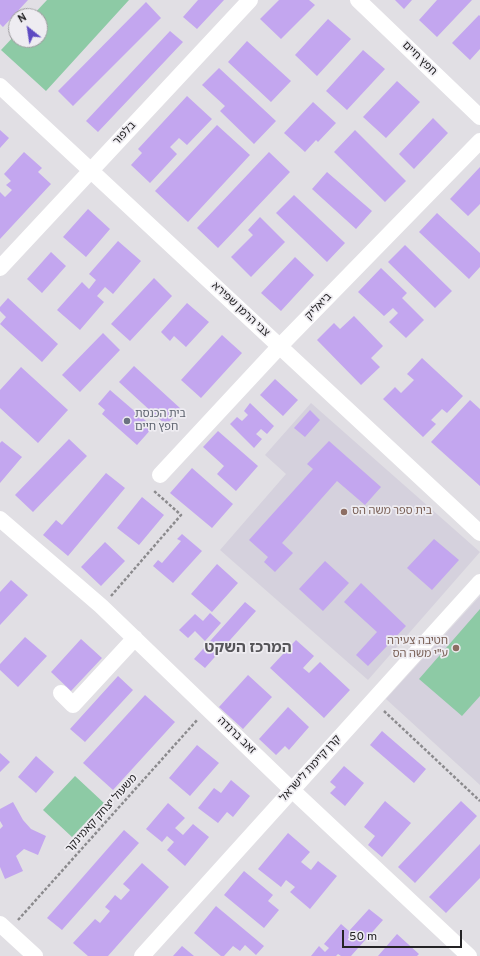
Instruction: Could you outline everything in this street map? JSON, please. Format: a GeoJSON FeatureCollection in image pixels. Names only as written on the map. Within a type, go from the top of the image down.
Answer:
{"type":"FeatureCollection","features":[{"type":"Feature","properties":{"kind":"street","name":"בלפור"},"geometry":{"type":"LineString","coordinates":[[0,268],[250,0]]}},
{"type":"Feature","properties":{"kind":"street","name":"חפץ חיים"},"geometry":{"type":"LineString","coordinates":[[358,0],[480,117]]}},
{"type":"Feature","properties":{"kind":"street","name":"צבי הרמן שפירא"},"geometry":{"type":"LineString","coordinates":[[0,86],[480,534]]}},
{"type":"Feature","properties":{"kind":"street","name":"ביאליק"},"geometry":{"type":"LineString","coordinates":[[160,475],[280,347],[480,142]]}},
{"type":"Feature","properties":{"kind":"street","name":"זאב ברנדה"},"geometry":{"type":"LineString","coordinates":[[0,519],[101,606],[292,790],[469,956]]}},
{"type":"Feature","properties":{"kind":"street","name":"קרן קיימת לישראל"},"geometry":{"type":"LineString","coordinates":[[142,956],[480,582]]}},
{"type":"Feature","properties":{"kind":"street"},"geometry":{"type":"LineString","coordinates":[[61,693],[74,705],[135,638]]}},
{"type":"Feature","properties":{"kind":"street"},"geometry":{"type":"LineString","coordinates":[[4,927],[35,956]]}},
{"type":"Feature","properties":{"kind":"path"},"geometry":{"type":"LineString","coordinates":[[101,606],[182,515],[150,487],[160,475]]}},
{"type":"Feature","properties":{"kind":"path"},"geometry":{"type":"LineString","coordinates":[[373,701],[480,801]]}},
{"type":"Feature","properties":{"kind":"path","name":"משעול יצחק קאמינקר"},"geometry":{"type":"LineString","coordinates":[[4,927],[207,708]]}},
{"type":"Feature","properties":{"kind":"shaded area","name":"בית ספר משה הס"},"geometry":{"type":"Polygon","coordinates":[[[311,403],[480,552],[368,680],[220,550],[286,474],[265,455],[311,403]]]}},
{"type":"Feature","properties":{"kind":"shaded area","name":"חטיבה צעירה ע\"י משה הס"},"geometry":{"type":"Polygon","coordinates":[[[480,596],[480,785],[386,699],[480,596]]]}},
{"type":"Feature","properties":{"kind":"green space"},"geometry":{"type":"Polygon","coordinates":[[[47,0],[129,0],[46,91],[1,50],[8,43],[8,48],[48,48],[48,8],[40,8],[47,0]]]}},
{"type":"Feature","properties":{"kind":"green space"},"geometry":{"type":"Polygon","coordinates":[[[480,609],[480,696],[462,716],[419,679],[480,609]]]}},
{"type":"Feature","properties":{"kind":"green space"},"geometry":{"type":"Polygon","coordinates":[[[75,776],[104,803],[72,837],[43,810],[75,776]]]}},
{"type":"Feature","properties":{"kind":"building"},"geometry":{"type":"Polygon","coordinates":[[[0,0],[28,0],[21,8],[8,8],[8,22],[3,27],[0,24],[0,0]]]}},
{"type":"Feature","properties":{"kind":"building"},"geometry":{"type":"Polygon","coordinates":[[[198,0],[224,0],[197,29],[183,17],[198,0]]]}},
{"type":"Feature","properties":{"kind":"building"},"geometry":{"type":"Polygon","coordinates":[[[279,0],[309,0],[315,5],[281,39],[260,19],[279,0]]]}},
{"type":"Feature","properties":{"kind":"building"},"geometry":{"type":"Polygon","coordinates":[[[395,0],[412,0],[404,9],[395,0]]]}},
{"type":"Feature","properties":{"kind":"building"},"geometry":{"type":"Polygon","coordinates":[[[437,0],[472,0],[437,37],[419,20],[437,0]]]}},
{"type":"Feature","properties":{"kind":"building"},"geometry":{"type":"Polygon","coordinates":[[[146,2],[161,18],[73,106],[58,91],[146,2]]]}},
{"type":"Feature","properties":{"kind":"building"},"geometry":{"type":"Polygon","coordinates":[[[479,15],[480,49],[470,60],[452,43],[479,15]]]}},
{"type":"Feature","properties":{"kind":"building"},"geometry":{"type":"Polygon","coordinates":[[[328,19],[351,39],[317,76],[295,55],[328,19]]]}},
{"type":"Feature","properties":{"kind":"building"},"geometry":{"type":"Polygon","coordinates":[[[170,31],[183,42],[98,132],[86,121],[170,31]]]}},
{"type":"Feature","properties":{"kind":"building"},"geometry":{"type":"Polygon","coordinates":[[[247,41],[291,81],[271,102],[228,62],[247,41]]]}},
{"type":"Feature","properties":{"kind":"building"},"geometry":{"type":"Polygon","coordinates":[[[363,50],[385,69],[347,110],[326,91],[363,50]]]}},
{"type":"Feature","properties":{"kind":"building"},"geometry":{"type":"Polygon","coordinates":[[[219,68],[276,121],[254,144],[220,111],[225,106],[202,85],[219,68]]]}},
{"type":"Feature","properties":{"kind":"building"},"geometry":{"type":"Polygon","coordinates":[[[397,81],[420,102],[386,138],[363,117],[397,81]]]}},
{"type":"Feature","properties":{"kind":"building"},"geometry":{"type":"Polygon","coordinates":[[[187,96],[212,119],[187,145],[179,138],[170,147],[177,154],[150,183],[131,165],[142,153],[138,149],[187,96]]]}},
{"type":"Feature","properties":{"kind":"building"},"geometry":{"type":"Polygon","coordinates":[[[313,102],[336,123],[318,142],[316,140],[305,152],[284,133],[313,102]]]}},
{"type":"Feature","properties":{"kind":"building"},"geometry":{"type":"Polygon","coordinates":[[[433,118],[448,133],[414,169],[399,154],[433,118]]]}},
{"type":"Feature","properties":{"kind":"building"},"geometry":{"type":"Polygon","coordinates":[[[217,125],[250,155],[188,222],[155,191],[217,125]]]}},
{"type":"Feature","properties":{"kind":"building"},"geometry":{"type":"Polygon","coordinates":[[[0,130],[9,138],[0,148],[0,130]]]}},
{"type":"Feature","properties":{"kind":"building"},"geometry":{"type":"Polygon","coordinates":[[[355,130],[406,181],[385,202],[334,152],[355,130]]]}},
{"type":"Feature","properties":{"kind":"building"},"geometry":{"type":"Polygon","coordinates":[[[24,152],[42,168],[38,172],[51,184],[0,239],[0,192],[5,197],[12,190],[6,185],[11,181],[4,174],[24,152]]]}},
{"type":"Feature","properties":{"kind":"building"},"geometry":{"type":"Polygon","coordinates":[[[269,152],[290,172],[218,248],[197,228],[269,152]]]}},
{"type":"Feature","properties":{"kind":"building"},"geometry":{"type":"Polygon","coordinates":[[[480,167],[480,204],[468,216],[450,199],[480,167]]]}},
{"type":"Feature","properties":{"kind":"building"},"geometry":{"type":"Polygon","coordinates":[[[327,172],[372,211],[356,229],[312,189],[327,172]]]}},
{"type":"Feature","properties":{"kind":"building"},"geometry":{"type":"Polygon","coordinates":[[[294,195],[345,243],[327,262],[276,213],[294,195]]]}},
{"type":"Feature","properties":{"kind":"building"},"geometry":{"type":"Polygon","coordinates":[[[88,209],[110,229],[86,257],[63,237],[88,209]]]}},
{"type":"Feature","properties":{"kind":"building"},"geometry":{"type":"Polygon","coordinates":[[[437,213],[480,253],[480,267],[469,279],[419,232],[437,213]]]}},
{"type":"Feature","properties":{"kind":"building"},"geometry":{"type":"Polygon","coordinates":[[[260,217],[285,242],[251,277],[231,257],[253,235],[248,230],[260,217]]]}},
{"type":"Feature","properties":{"kind":"building"},"geometry":{"type":"Polygon","coordinates":[[[118,241],[141,261],[113,294],[105,287],[97,296],[104,302],[80,330],[57,310],[82,282],[89,289],[96,280],[89,274],[118,241]]]}},
{"type":"Feature","properties":{"kind":"building"},"geometry":{"type":"Polygon","coordinates":[[[405,245],[452,291],[435,308],[388,262],[405,245]]]}},
{"type":"Feature","properties":{"kind":"building"},"geometry":{"type":"Polygon","coordinates":[[[51,252],[66,266],[42,293],[27,279],[51,252]]]}},
{"type":"Feature","properties":{"kind":"building"},"geometry":{"type":"Polygon","coordinates":[[[295,257],[314,275],[281,311],[261,293],[295,257]]]}},
{"type":"Feature","properties":{"kind":"building"},"geometry":{"type":"Polygon","coordinates":[[[381,268],[407,293],[402,298],[424,320],[406,338],[389,322],[398,313],[393,308],[384,316],[358,292],[381,268]]]}},
{"type":"Feature","properties":{"kind":"building"},"geometry":{"type":"Polygon","coordinates":[[[154,278],[172,296],[130,341],[111,324],[154,278]]]}},
{"type":"Feature","properties":{"kind":"building"},"geometry":{"type":"Polygon","coordinates":[[[8,298],[58,344],[42,362],[0,324],[6,317],[0,311],[0,307],[8,298]]]}},
{"type":"Feature","properties":{"kind":"building"},"geometry":{"type":"Polygon","coordinates":[[[187,303],[209,322],[186,347],[174,336],[170,341],[161,332],[187,303]]]}},
{"type":"Feature","properties":{"kind":"building"},"geometry":{"type":"Polygon","coordinates":[[[354,316],[383,346],[371,358],[380,367],[361,385],[317,340],[334,323],[340,329],[354,316]]]}},
{"type":"Feature","properties":{"kind":"building"},"geometry":{"type":"Polygon","coordinates":[[[103,333],[120,350],[80,392],[62,375],[103,333]]]}},
{"type":"Feature","properties":{"kind":"building"},"geometry":{"type":"Polygon","coordinates":[[[222,335],[242,353],[201,398],[181,380],[222,335]]]}},
{"type":"Feature","properties":{"kind":"building"},"geometry":{"type":"Polygon","coordinates":[[[422,358],[463,396],[447,413],[442,409],[431,420],[436,424],[423,437],[383,399],[395,387],[401,393],[414,380],[407,374],[422,358]]]}},
{"type":"Feature","properties":{"kind":"building"},"geometry":{"type":"Polygon","coordinates":[[[134,366],[181,409],[166,425],[119,382],[134,366]]]}},
{"type":"Feature","properties":{"kind":"building"},"geometry":{"type":"Polygon","coordinates":[[[21,367],[68,410],[38,443],[0,408],[0,390],[21,367]]]}},
{"type":"Feature","properties":{"kind":"building"},"geometry":{"type":"Polygon","coordinates":[[[275,379],[298,400],[283,416],[260,395],[275,379]]]}},
{"type":"Feature","properties":{"kind":"building","name":"בית הכנסת חפץ חיים"},"geometry":{"type":"Polygon","coordinates":[[[110,390],[153,427],[137,445],[102,414],[105,410],[98,404],[110,390]]]}},
{"type":"Feature","properties":{"kind":"building"},"geometry":{"type":"Polygon","coordinates":[[[470,400],[480,409],[480,486],[431,442],[470,400]]]}},
{"type":"Feature","properties":{"kind":"building"},"geometry":{"type":"Polygon","coordinates":[[[250,403],[274,426],[267,434],[261,429],[256,434],[262,439],[254,448],[230,424],[237,417],[242,421],[248,415],[244,411],[250,403]]]}},
{"type":"Feature","properties":{"kind":"building"},"geometry":{"type":"Polygon","coordinates":[[[310,410],[320,420],[305,437],[294,428],[310,410]]]}},
{"type":"Feature","properties":{"kind":"building"},"geometry":{"type":"Polygon","coordinates":[[[218,431],[258,466],[236,491],[217,474],[224,466],[203,447],[218,431]]]}},
{"type":"Feature","properties":{"kind":"building"},"geometry":{"type":"Polygon","coordinates":[[[69,439],[87,456],[33,512],[15,495],[69,439]]]}},
{"type":"Feature","properties":{"kind":"building"},"geometry":{"type":"Polygon","coordinates":[[[2,441],[22,457],[0,483],[0,443],[2,441]]]}},
{"type":"Feature","properties":{"kind":"building"},"geometry":{"type":"Polygon","coordinates":[[[329,441],[381,487],[365,505],[337,481],[282,543],[293,553],[275,572],[264,562],[268,557],[249,540],[313,469],[307,464],[329,441]]]}},
{"type":"Feature","properties":{"kind":"building"},"geometry":{"type":"Polygon","coordinates":[[[192,468],[233,504],[212,528],[170,493],[192,468]]]}},
{"type":"Feature","properties":{"kind":"building"},"geometry":{"type":"Polygon","coordinates":[[[106,473],[125,488],[68,556],[43,535],[56,520],[62,525],[106,473]]]}},
{"type":"Feature","properties":{"kind":"building"},"geometry":{"type":"Polygon","coordinates":[[[142,497],[164,515],[139,545],[117,528],[142,497]]]}},
{"type":"Feature","properties":{"kind":"building"},"geometry":{"type":"Polygon","coordinates":[[[182,534],[202,551],[173,583],[153,566],[158,560],[162,563],[181,541],[177,539],[182,534]]]}},
{"type":"Feature","properties":{"kind":"building"},"geometry":{"type":"Polygon","coordinates":[[[434,539],[459,560],[432,590],[407,568],[434,539]]]}},
{"type":"Feature","properties":{"kind":"building"},"geometry":{"type":"Polygon","coordinates":[[[105,542],[125,561],[101,586],[81,567],[105,542]]]}},
{"type":"Feature","properties":{"kind":"building"},"geometry":{"type":"Polygon","coordinates":[[[325,561],[349,583],[323,611],[299,589],[325,561]]]}},
{"type":"Feature","properties":{"kind":"building"},"geometry":{"type":"Polygon","coordinates":[[[217,564],[238,583],[212,612],[191,594],[217,564]]]}},
{"type":"Feature","properties":{"kind":"building"},"geometry":{"type":"Polygon","coordinates":[[[11,580],[28,595],[0,625],[0,592],[11,580]]]}},
{"type":"Feature","properties":{"kind":"building"},"geometry":{"type":"Polygon","coordinates":[[[361,583],[406,626],[368,666],[356,655],[377,632],[344,602],[361,583]]]}},
{"type":"Feature","properties":{"kind":"building"},"geometry":{"type":"Polygon","coordinates":[[[245,602],[256,611],[205,668],[194,659],[245,602]]]}},
{"type":"Feature","properties":{"kind":"building"},"geometry":{"type":"Polygon","coordinates":[[[210,613],[221,623],[205,641],[195,631],[188,638],[179,630],[195,614],[203,621],[210,613]]]}},
{"type":"Feature","properties":{"kind":"building"},"geometry":{"type":"Polygon","coordinates":[[[25,637],[47,656],[18,687],[0,670],[0,664],[25,637]]]}},
{"type":"Feature","properties":{"kind":"building"},"geometry":{"type":"Polygon","coordinates":[[[81,639],[102,658],[71,691],[51,672],[81,639]]]}},
{"type":"Feature","properties":{"kind":"building"},"geometry":{"type":"Polygon","coordinates":[[[296,640],[314,656],[303,668],[309,673],[320,662],[350,690],[324,718],[270,668],[296,640]]]}},
{"type":"Feature","properties":{"kind":"building"},"geometry":{"type":"Polygon","coordinates":[[[248,675],[272,697],[243,729],[219,707],[248,675]]]}},
{"type":"Feature","properties":{"kind":"building"},"geometry":{"type":"Polygon","coordinates":[[[118,676],[133,690],[85,742],[70,729],[118,676]]]}},
{"type":"Feature","properties":{"kind":"building"},"geometry":{"type":"Polygon","coordinates":[[[145,695],[175,722],[113,790],[83,763],[145,695]]]}},
{"type":"Feature","properties":{"kind":"building"},"geometry":{"type":"Polygon","coordinates":[[[288,707],[309,727],[289,750],[285,746],[276,755],[259,739],[288,707]]]}},
{"type":"Feature","properties":{"kind":"building"},"geometry":{"type":"Polygon","coordinates":[[[382,731],[426,769],[414,783],[370,745],[382,731]]]}},
{"type":"Feature","properties":{"kind":"building"},"geometry":{"type":"Polygon","coordinates":[[[197,745],[219,763],[190,796],[169,778],[197,745]]]}},
{"type":"Feature","properties":{"kind":"building"},"geometry":{"type":"Polygon","coordinates":[[[0,753],[10,762],[0,772],[0,753]]]}},
{"type":"Feature","properties":{"kind":"building"},"geometry":{"type":"Polygon","coordinates":[[[36,756],[54,772],[36,793],[18,777],[36,756]]]}},
{"type":"Feature","properties":{"kind":"building"},"geometry":{"type":"Polygon","coordinates":[[[344,766],[364,783],[345,806],[330,793],[336,787],[330,782],[344,766]]]}},
{"type":"Feature","properties":{"kind":"building"},"geometry":{"type":"Polygon","coordinates":[[[231,780],[250,796],[233,817],[227,812],[218,823],[198,808],[214,788],[221,793],[231,780]]]}},
{"type":"Feature","properties":{"kind":"building"},"geometry":{"type":"Polygon","coordinates":[[[385,801],[411,823],[382,857],[368,845],[375,836],[364,827],[385,801]]]}},
{"type":"Feature","properties":{"kind":"building"},"geometry":{"type":"Polygon","coordinates":[[[461,801],[477,816],[415,883],[398,867],[461,801]]]}},
{"type":"Feature","properties":{"kind":"building"},"geometry":{"type":"Polygon","coordinates":[[[13,802],[23,820],[31,829],[46,836],[38,855],[24,849],[16,856],[23,871],[5,879],[0,867],[0,829],[3,826],[0,821],[0,809],[13,802]]]}},
{"type":"Feature","properties":{"kind":"building"},"geometry":{"type":"Polygon","coordinates":[[[168,803],[185,818],[175,828],[183,835],[193,824],[209,837],[185,866],[167,850],[174,842],[167,836],[162,842],[146,829],[168,803]]]}},
{"type":"Feature","properties":{"kind":"building"},"geometry":{"type":"Polygon","coordinates":[[[124,830],[139,843],[62,930],[47,918],[124,830]]]}},
{"type":"Feature","properties":{"kind":"building"},"geometry":{"type":"Polygon","coordinates":[[[288,833],[310,852],[301,862],[311,870],[318,861],[337,876],[310,909],[290,892],[295,887],[286,880],[281,887],[258,869],[288,833]]]}},
{"type":"Feature","properties":{"kind":"building"},"geometry":{"type":"Polygon","coordinates":[[[480,844],[480,878],[446,913],[429,897],[480,844]]]}},
{"type":"Feature","properties":{"kind":"building"},"geometry":{"type":"Polygon","coordinates":[[[142,863],[169,887],[108,956],[88,956],[73,943],[95,919],[100,923],[110,911],[105,907],[115,895],[121,900],[130,890],[123,884],[142,863]]]}},
{"type":"Feature","properties":{"kind":"building"},"geometry":{"type":"Polygon","coordinates":[[[244,871],[273,895],[268,901],[279,910],[264,928],[224,895],[244,871]]]}},
{"type":"Feature","properties":{"kind":"building"},"geometry":{"type":"Polygon","coordinates":[[[216,906],[264,946],[256,955],[245,945],[240,951],[233,946],[224,956],[221,956],[194,933],[216,906]]]}},
{"type":"Feature","properties":{"kind":"building"},"geometry":{"type":"Polygon","coordinates":[[[369,909],[383,920],[351,956],[341,956],[338,954],[336,956],[311,956],[319,946],[325,952],[329,948],[324,944],[341,924],[349,931],[369,909]]]}},
{"type":"Feature","properties":{"kind":"building"},"geometry":{"type":"Polygon","coordinates":[[[397,934],[419,954],[417,956],[378,956],[397,934]]]}},
{"type":"Feature","properties":{"kind":"building"},"geometry":{"type":"Polygon","coordinates":[[[182,946],[194,956],[173,956],[182,946]]]}},
{"type":"Feature","properties":{"kind":"place","name":"בית הכנסת חפץ חיים"},"geometry":{"type":"Point","coordinates":[127,421]}},
{"type":"Feature","properties":{"kind":"place","name":"בית ספר משה הס"},"geometry":{"type":"Point","coordinates":[344,512]}},
{"type":"Feature","properties":{"kind":"place","name":"חטיבה צעירה ע\"י משה הס"},"geometry":{"type":"Point","coordinates":[456,648]}},
{"type":"Feature","properties":{"kind":"district","name":"המרכז השקט"},"geometry":{"type":"Point","coordinates":[248,649]}}]}
